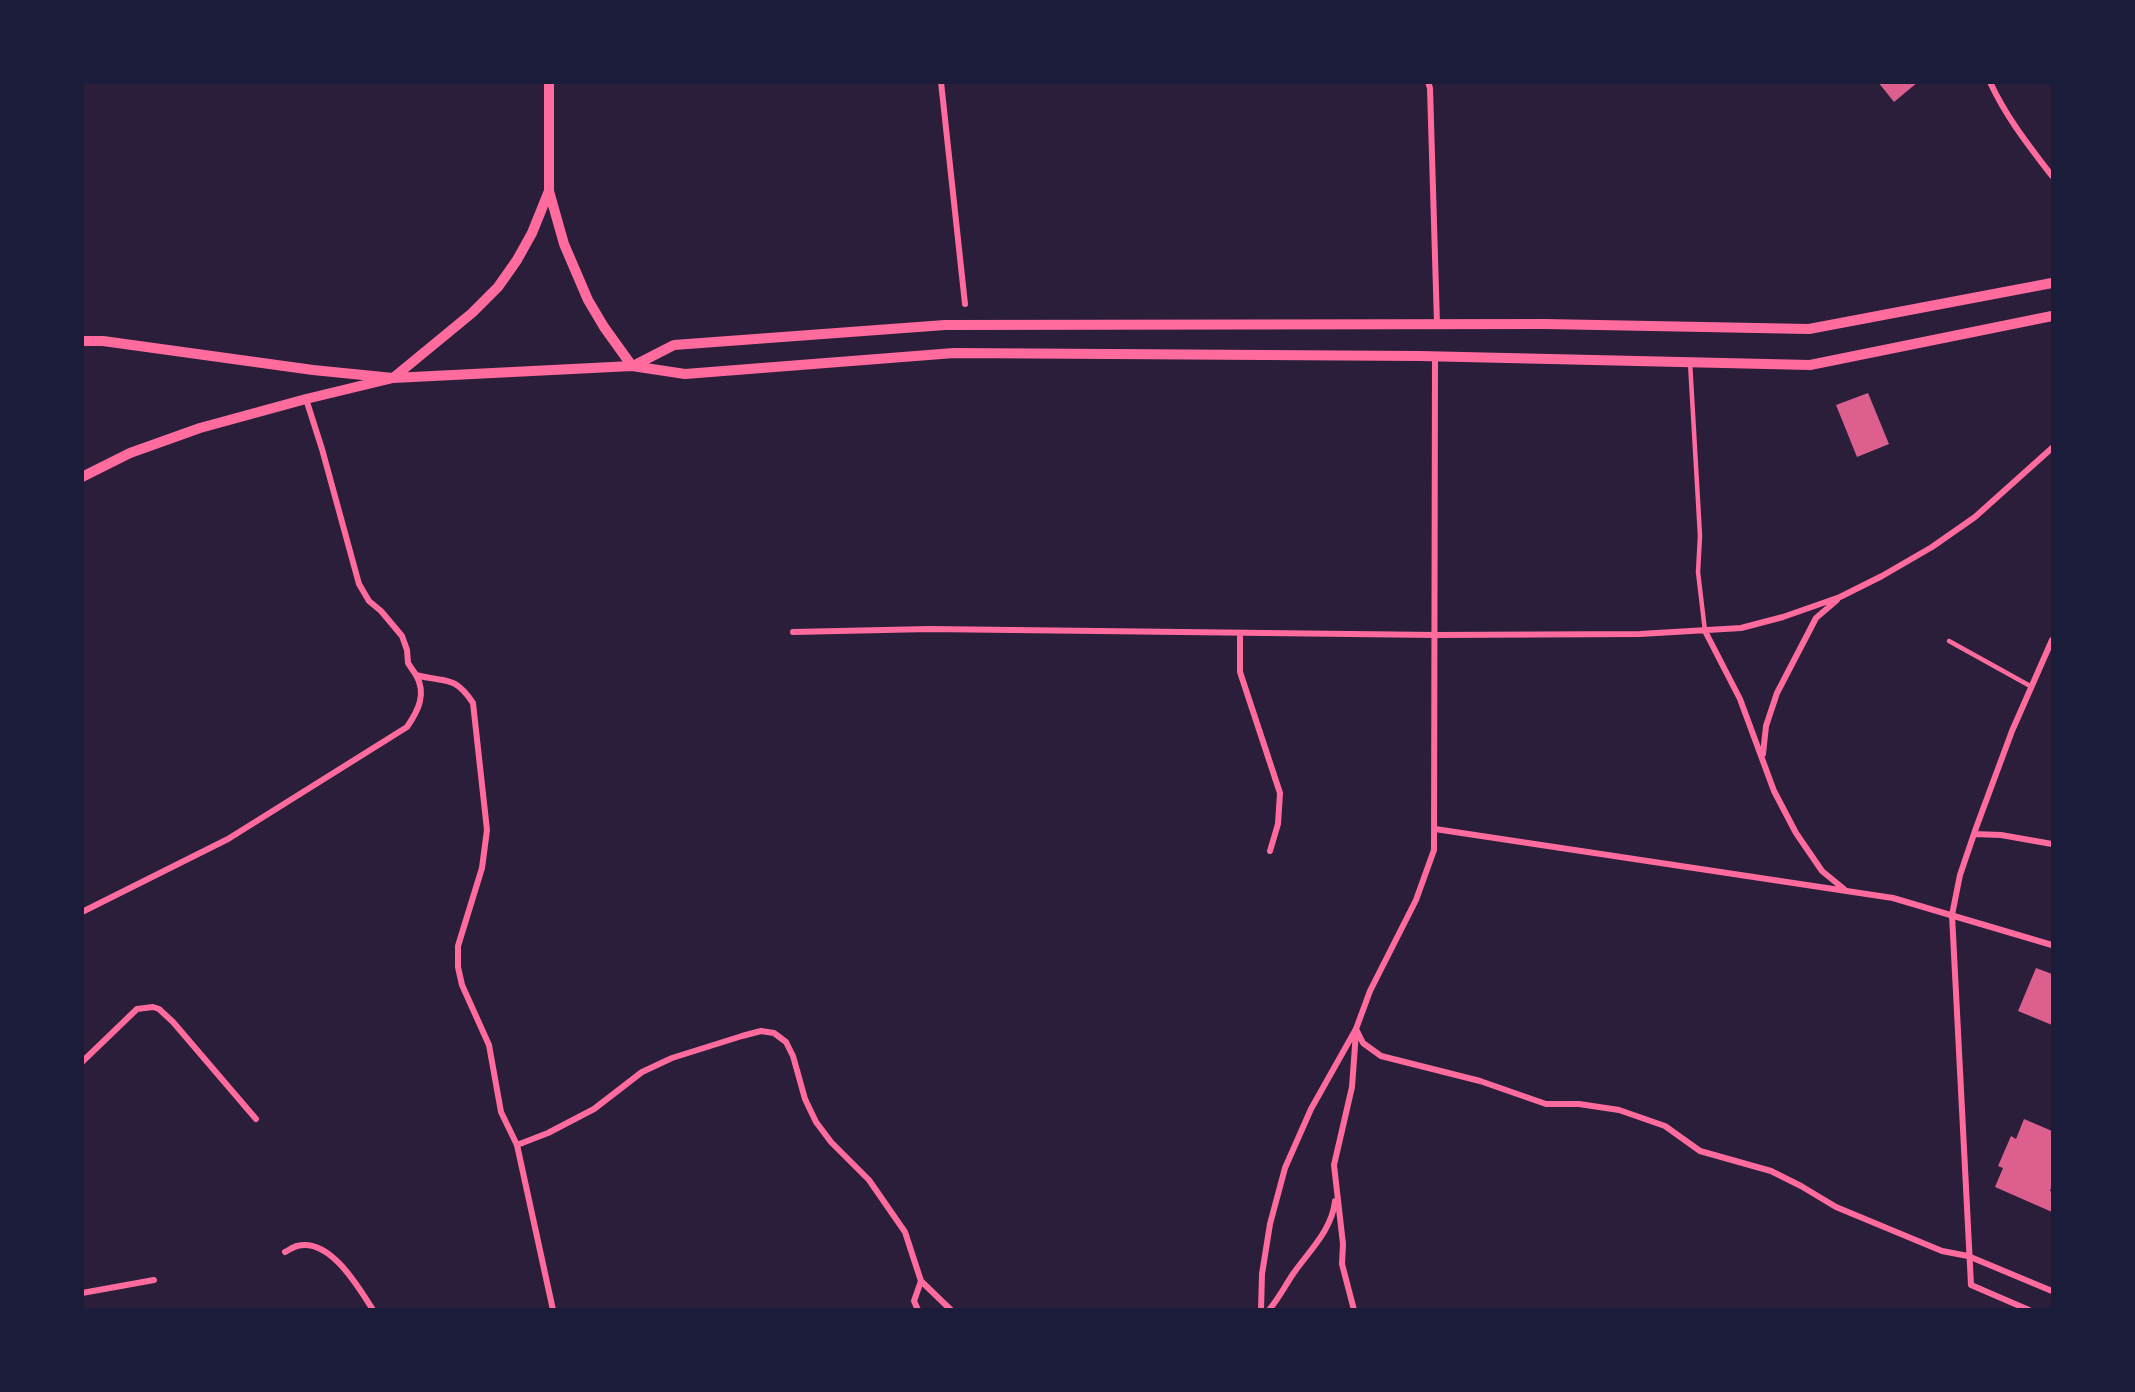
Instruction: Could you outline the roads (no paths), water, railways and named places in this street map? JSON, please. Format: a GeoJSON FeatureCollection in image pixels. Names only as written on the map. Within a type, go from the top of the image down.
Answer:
{"type":"FeatureCollection","features":[{"type":"Feature","properties":{"kind":"street"},"geometry":{"type":"LineString","coordinates":[[549,82],[549,191],[564,244],[588,300],[632,366]]}},
{"type":"Feature","properties":{"kind":"street"},"geometry":{"type":"LineString","coordinates":[[941,82],[965,304]]}},
{"type":"Feature","properties":{"kind":"street"},"geometry":{"type":"LineString","coordinates":[[1428,82],[1437,324]]}},
{"type":"Feature","properties":{"kind":"street"},"geometry":{"type":"LineString","coordinates":[[1990,82],[2000,104],[2023,139],[2052,176]]}},
{"type":"Feature","properties":{"kind":"street"},"geometry":{"type":"LineString","coordinates":[[82,477],[130,453],[167,439],[306,399],[393,378],[472,313],[498,287],[522,251],[549,191]]}},
{"type":"Feature","properties":{"kind":"street"},"geometry":{"type":"LineString","coordinates":[[632,366],[675,345],[945,325],[1557,324],[1809,329],[2052,283]]}},
{"type":"Feature","properties":{"kind":"street"},"geometry":{"type":"LineString","coordinates":[[82,341],[103,341],[313,370],[393,378],[632,366],[685,374],[954,353],[1435,356],[1810,365],[2052,316]]}},
{"type":"Feature","properties":{"kind":"street"},"geometry":{"type":"LineString","coordinates":[[1261,1310],[1262,1274],[1270,1224],[1285,1168],[1311,1109],[1356,1029],[1370,991],[1416,900],[1434,850],[1435,356]]}},
{"type":"Feature","properties":{"kind":"street"},"geometry":{"type":"LineString","coordinates":[[82,912],[228,839],[407,728],[417,712],[422,693],[421,683],[408,663],[407,650],[402,636],[381,611],[369,601],[359,584],[306,399]]}},
{"type":"Feature","properties":{"kind":"street"},"geometry":{"type":"LineString","coordinates":[[793,632],[929,629],[1435,635],[1640,634],[1741,628],[1783,617],[1840,597],[1932,547],[1976,517],[2052,448]]}},
{"type":"Feature","properties":{"kind":"street"},"geometry":{"type":"LineString","coordinates":[[1763,757],[1766,726],[1777,693],[1816,618],[1840,597]]}},
{"type":"Feature","properties":{"kind":"street"},"geometry":{"type":"LineString","coordinates":[[1705,631],[1740,699],[1774,791],[1796,832],[1822,871],[1846,891]]}},
{"type":"Feature","properties":{"kind":"street"},"geometry":{"type":"LineString","coordinates":[[1240,633],[1240,672],[1280,793],[1278,824],[1270,851]]}},
{"type":"Feature","properties":{"kind":"street"},"geometry":{"type":"LineString","coordinates":[[2029,1310],[1971,1285],[1952,915],[1960,875],[1974,834],[2012,731],[2051,648],[2052,640]]}},
{"type":"Feature","properties":{"kind":"street"},"geometry":{"type":"LineString","coordinates":[[416,675],[441,678],[454,683],[464,690],[473,703],[486,830],[482,868],[458,946],[458,967],[462,985],[489,1045],[501,1112],[517,1145],[552,1296],[553,1310]]}},
{"type":"Feature","properties":{"kind":"street"},"geometry":{"type":"LineString","coordinates":[[1435,829],[1893,898],[2052,945]]}},
{"type":"Feature","properties":{"kind":"street"},"geometry":{"type":"LineString","coordinates":[[1974,834],[2001,835],[2052,844]]}},
{"type":"Feature","properties":{"kind":"street"},"geometry":{"type":"LineString","coordinates":[[82,1062],[137,1009],[153,1007],[159,1009],[173,1022],[256,1119]]}},
{"type":"Feature","properties":{"kind":"street"},"geometry":{"type":"LineString","coordinates":[[1354,1310],[1342,1264],[1343,1244],[1334,1165],[1352,1087],[1356,1029]]}},
{"type":"Feature","properties":{"kind":"street"},"geometry":{"type":"LineString","coordinates":[[1356,1029],[1363,1043],[1381,1056],[1480,1081],[1546,1104],[1579,1104],[1619,1110],[1665,1126],[1700,1151],[1771,1171],[1802,1186],[1836,1207],[1942,1251],[1968,1256],[2052,1291]]}},
{"type":"Feature","properties":{"kind":"street"},"geometry":{"type":"LineString","coordinates":[[517,1145],[548,1133],[594,1109],[642,1072],[672,1058],[761,1031],[774,1033],[786,1042],[793,1056],[805,1099],[816,1122],[831,1142],[869,1180],[905,1232],[921,1281],[951,1310]]}},
{"type":"Feature","properties":{"kind":"street"},"geometry":{"type":"LineString","coordinates":[[1269,1310],[1330,1224],[1336,1191]]}},
{"type":"Feature","properties":{"kind":"street"},"geometry":{"type":"LineString","coordinates":[[285,1252],[299,1245],[313,1246],[330,1255],[348,1272],[373,1310]]}},
{"type":"Feature","properties":{"kind":"street"},"geometry":{"type":"LineString","coordinates":[[82,1293],[154,1280]]}},
{"type":"Feature","properties":{"kind":"street"},"geometry":{"type":"LineString","coordinates":[[918,1310],[914,1301],[921,1281]]}},
{"type":"Feature","properties":{"kind":"lane"},"geometry":{"type":"LineString","coordinates":[[1690,362],[1700,536],[1698,572],[1705,631]]}},
{"type":"Feature","properties":{"kind":"lane"},"geometry":{"type":"LineString","coordinates":[[1949,641],[2032,687]]}}]}
